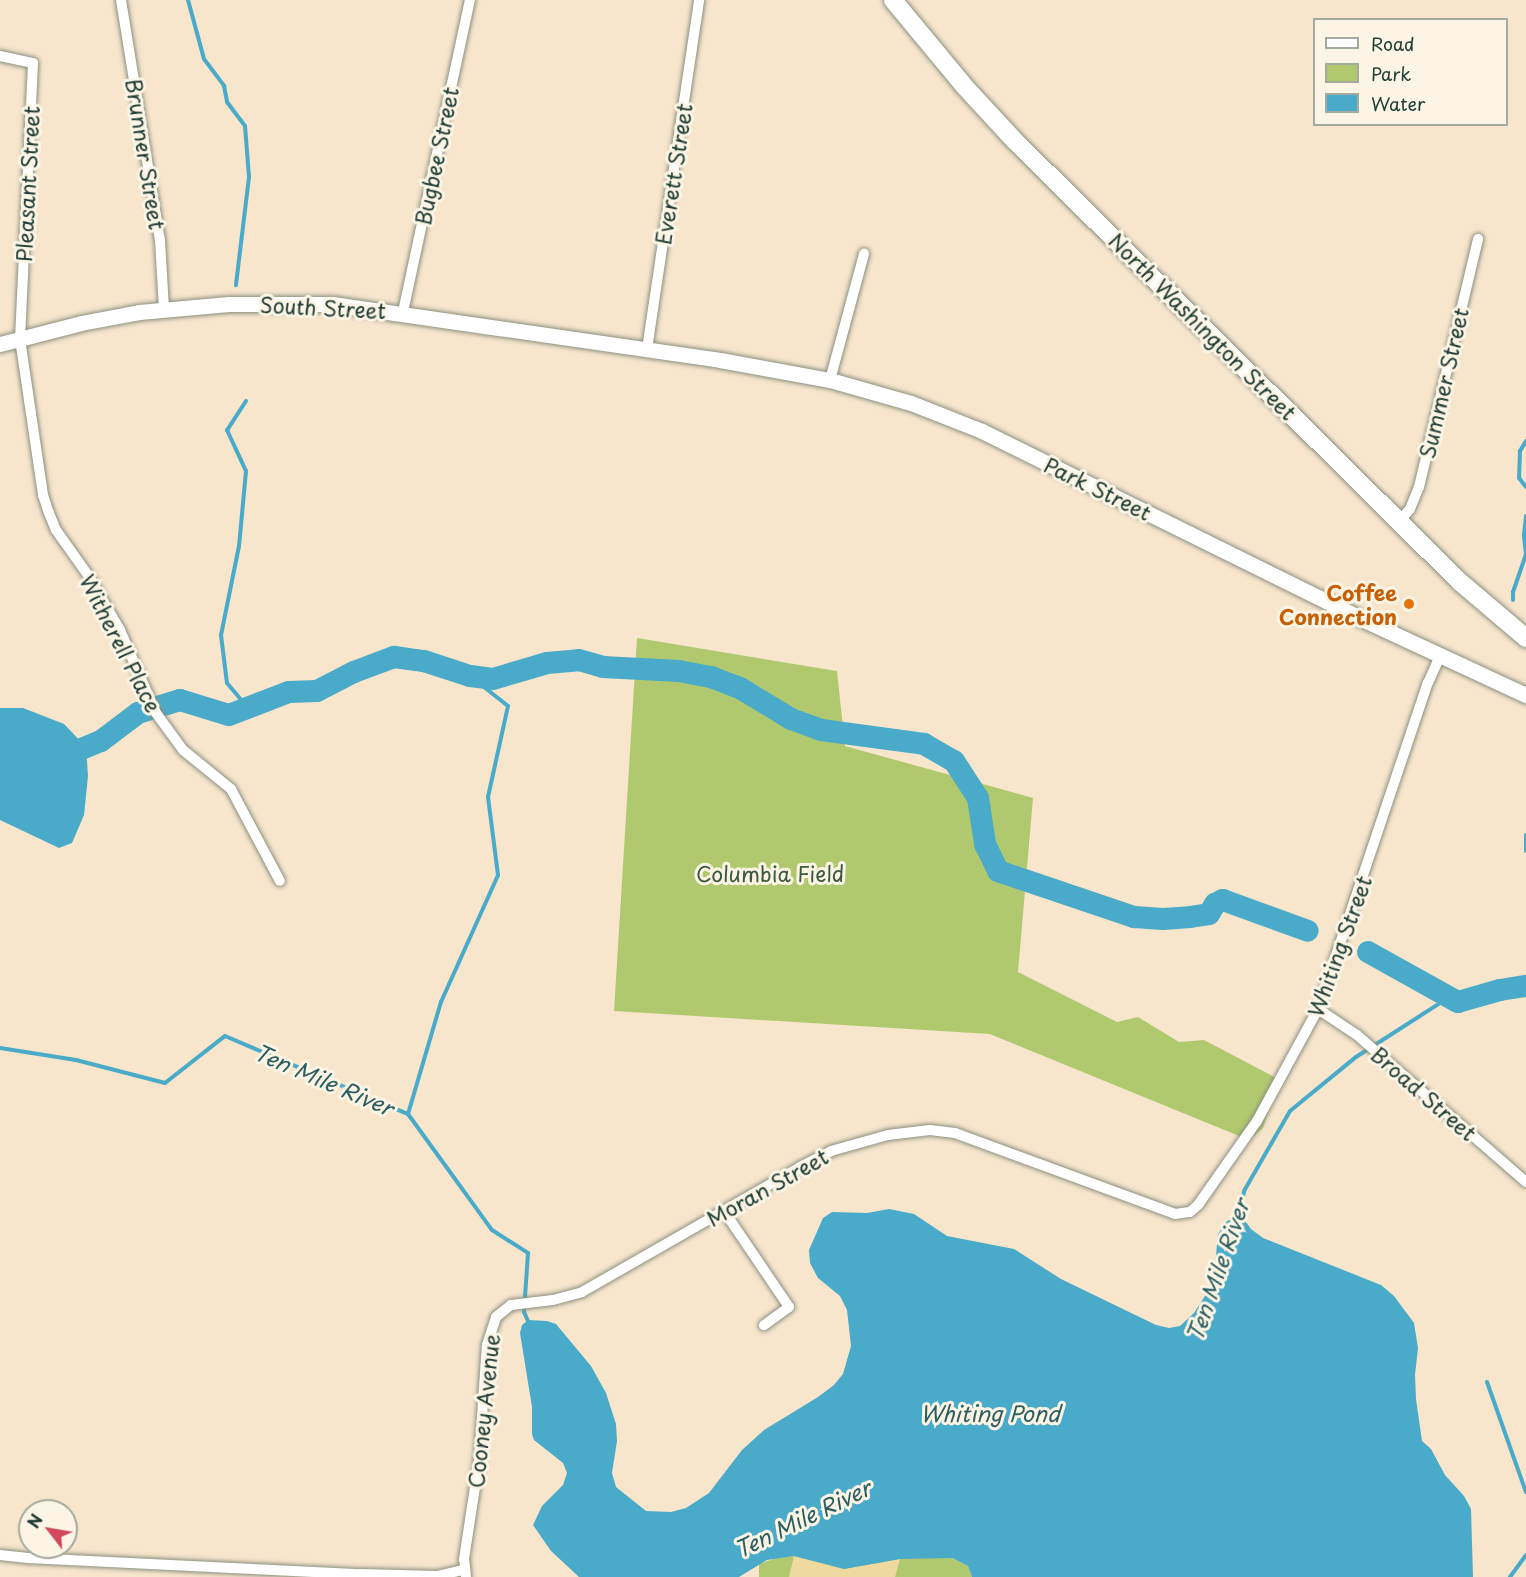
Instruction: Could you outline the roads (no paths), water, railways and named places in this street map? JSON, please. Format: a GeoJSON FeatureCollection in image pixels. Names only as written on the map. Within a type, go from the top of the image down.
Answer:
{"type":"FeatureCollection","features":[{"type":"Feature","properties":{"kind":"main road","name":"North Washington Street"},"geometry":{"type":"LineString","coordinates":[[893,0],[965,87],[1016,142],[1475,597],[1526,638]]}},
{"type":"Feature","properties":{"kind":"main road","name":"South Street"},"geometry":{"type":"LineString","coordinates":[[0,344],[112,316],[164,309],[278,302],[332,304],[403,312],[647,349]]}},
{"type":"Feature","properties":{"kind":"main road","name":"Park Street"},"geometry":{"type":"LineString","coordinates":[[647,349],[830,380],[911,403],[982,431],[1440,656],[1526,695]]}},
{"type":"Feature","properties":{"kind":"street","name":"Brunner Street"},"geometry":{"type":"LineString","coordinates":[[121,0],[158,221],[164,309]]}},
{"type":"Feature","properties":{"kind":"street","name":"Bugbee Street"},"geometry":{"type":"LineString","coordinates":[[403,312],[470,0]]}},
{"type":"Feature","properties":{"kind":"street","name":"Everett Street"},"geometry":{"type":"LineString","coordinates":[[647,349],[699,0]]}},
{"type":"Feature","properties":{"kind":"street","name":"Pleasant Street"},"geometry":{"type":"LineString","coordinates":[[0,56],[33,63],[20,339]]}},
{"type":"Feature","properties":{"kind":"street","name":"Summer Street"},"geometry":{"type":"LineString","coordinates":[[1399,522],[1410,509],[1419,487],[1478,238]]}},
{"type":"Feature","properties":{"kind":"street"},"geometry":{"type":"LineString","coordinates":[[830,380],[864,254]]}},
{"type":"Feature","properties":{"kind":"street","name":"Witherell Place"},"geometry":{"type":"LineString","coordinates":[[20,339],[43,495],[56,530],[88,575],[120,630],[154,709],[183,750],[231,789],[280,881]]}},
{"type":"Feature","properties":{"kind":"street","name":"Whiting Street"},"geometry":{"type":"LineString","coordinates":[[1190,1212],[1206,1196],[1257,1121],[1318,1009],[1428,683],[1440,656]]}},
{"type":"Feature","properties":{"kind":"street","name":"Broad Street"},"geometry":{"type":"LineString","coordinates":[[1318,1009],[1357,1035],[1526,1182]]}},
{"type":"Feature","properties":{"kind":"street","name":"Moran Street"},"geometry":{"type":"LineString","coordinates":[[596,1286],[724,1210],[831,1151],[888,1135],[930,1130],[955,1133],[1167,1212],[1183,1215],[1190,1212]]}},
{"type":"Feature","properties":{"kind":"street"},"geometry":{"type":"LineString","coordinates":[[724,1210],[789,1307],[764,1325]]}},
{"type":"Feature","properties":{"kind":"street","name":"Cooney Avenue"},"geometry":{"type":"LineString","coordinates":[[465,1573],[489,1333],[496,1317],[504,1309],[523,1303],[568,1297],[596,1286]]}},
{"type":"Feature","properties":{"kind":"street"},"geometry":{"type":"LineString","coordinates":[[0,1555],[360,1574],[443,1576],[465,1573]]}},
{"type":"Feature","properties":{"kind":"water"},"geometry":{"type":"Polygon","coordinates":[[[0,708],[23,708],[64,724],[86,747],[88,776],[84,815],[72,843],[59,848],[0,820],[0,708]]]}},
{"type":"Feature","properties":{"kind":"water","name":"Whiting Pond"},"geometry":{"type":"Polygon","coordinates":[[[889,1209],[914,1214],[947,1236],[1014,1249],[1061,1279],[1156,1325],[1169,1328],[1180,1326],[1194,1313],[1205,1296],[1215,1266],[1218,1234],[1227,1221],[1241,1215],[1251,1229],[1263,1238],[1381,1285],[1394,1296],[1414,1323],[1418,1348],[1415,1375],[1416,1399],[1422,1441],[1431,1449],[1445,1475],[1464,1496],[1471,1509],[1473,1577],[972,1577],[968,1566],[952,1558],[900,1559],[844,1569],[794,1556],[767,1560],[739,1577],[579,1577],[551,1551],[533,1525],[542,1506],[563,1485],[567,1473],[563,1463],[534,1440],[532,1434],[532,1407],[520,1333],[522,1325],[528,1320],[556,1324],[591,1366],[606,1393],[616,1424],[617,1441],[612,1473],[616,1487],[646,1511],[671,1512],[686,1508],[709,1493],[742,1450],[764,1430],[818,1397],[834,1385],[843,1374],[851,1346],[847,1310],[840,1296],[818,1278],[810,1263],[809,1250],[823,1218],[832,1212],[867,1213],[889,1209]]]}},
{"type":"Feature","properties":{"kind":"waterway"},"geometry":{"type":"LineString","coordinates":[[188,0],[204,59],[224,86],[227,102],[245,126],[249,177],[236,285]]}},
{"type":"Feature","properties":{"kind":"waterway"},"geometry":{"type":"LineString","coordinates":[[246,401],[227,430],[246,471],[239,546],[221,635],[227,683],[249,709]]}},
{"type":"Feature","properties":{"kind":"waterway"},"geometry":{"type":"LineString","coordinates":[[1526,441],[1520,451],[1519,478],[1526,487]]}},
{"type":"Feature","properties":{"kind":"waterway"},"geometry":{"type":"LineString","coordinates":[[1513,600],[1513,592],[1526,555],[1524,535],[1526,516]]}},
{"type":"Feature","properties":{"kind":"waterway","name":"Ten Mile River"},"geometry":{"type":"LineString","coordinates":[[0,763],[65,756],[101,741],[138,713],[180,700],[229,715],[289,692],[317,691],[354,672],[394,657],[424,661],[470,676],[493,679],[547,663],[579,660],[603,667],[679,671],[711,677],[740,688],[791,719],[821,730],[924,744],[954,761],[978,798],[985,844],[998,871],[1134,917],[1163,919],[1209,914],[1215,904],[1223,900],[1308,931]]}},
{"type":"Feature","properties":{"kind":"waterway"},"geometry":{"type":"LineString","coordinates":[[408,1114],[441,1002],[498,875],[488,797],[508,706],[470,676]]}},
{"type":"Feature","properties":{"kind":"waterway"},"geometry":{"type":"LineString","coordinates":[[1526,835],[1526,851]]}},
{"type":"Feature","properties":{"kind":"waterway","name":"Ten Mile River"},"geometry":{"type":"LineString","coordinates":[[1368,952],[1458,1002],[1500,990],[1526,986]]}},
{"type":"Feature","properties":{"kind":"waterway","name":"Ten Mile River"},"geometry":{"type":"LineString","coordinates":[[1238,1218],[1244,1191],[1290,1111],[1356,1057],[1448,998]]}},
{"type":"Feature","properties":{"kind":"waterway","name":"Ten Mile River"},"geometry":{"type":"LineString","coordinates":[[0,1048],[76,1060],[165,1083],[225,1036],[408,1114],[492,1230],[528,1253],[524,1312],[529,1323]]}},
{"type":"Feature","properties":{"kind":"waterway"},"geometry":{"type":"LineString","coordinates":[[1487,1382],[1526,1492]]}},
{"type":"Feature","properties":{"kind":"waterway"},"geometry":{"type":"LineString","coordinates":[[1510,1577],[1526,1555]]}},
{"type":"Feature","properties":{"kind":"place","name":"Coffee Connection"},"geometry":{"type":"Point","coordinates":[1409,604]}},
{"type":"Feature","properties":{"kind":"park label","name":"Columbia Field"},"geometry":{"type":"Point","coordinates":[770,873]}}]}
